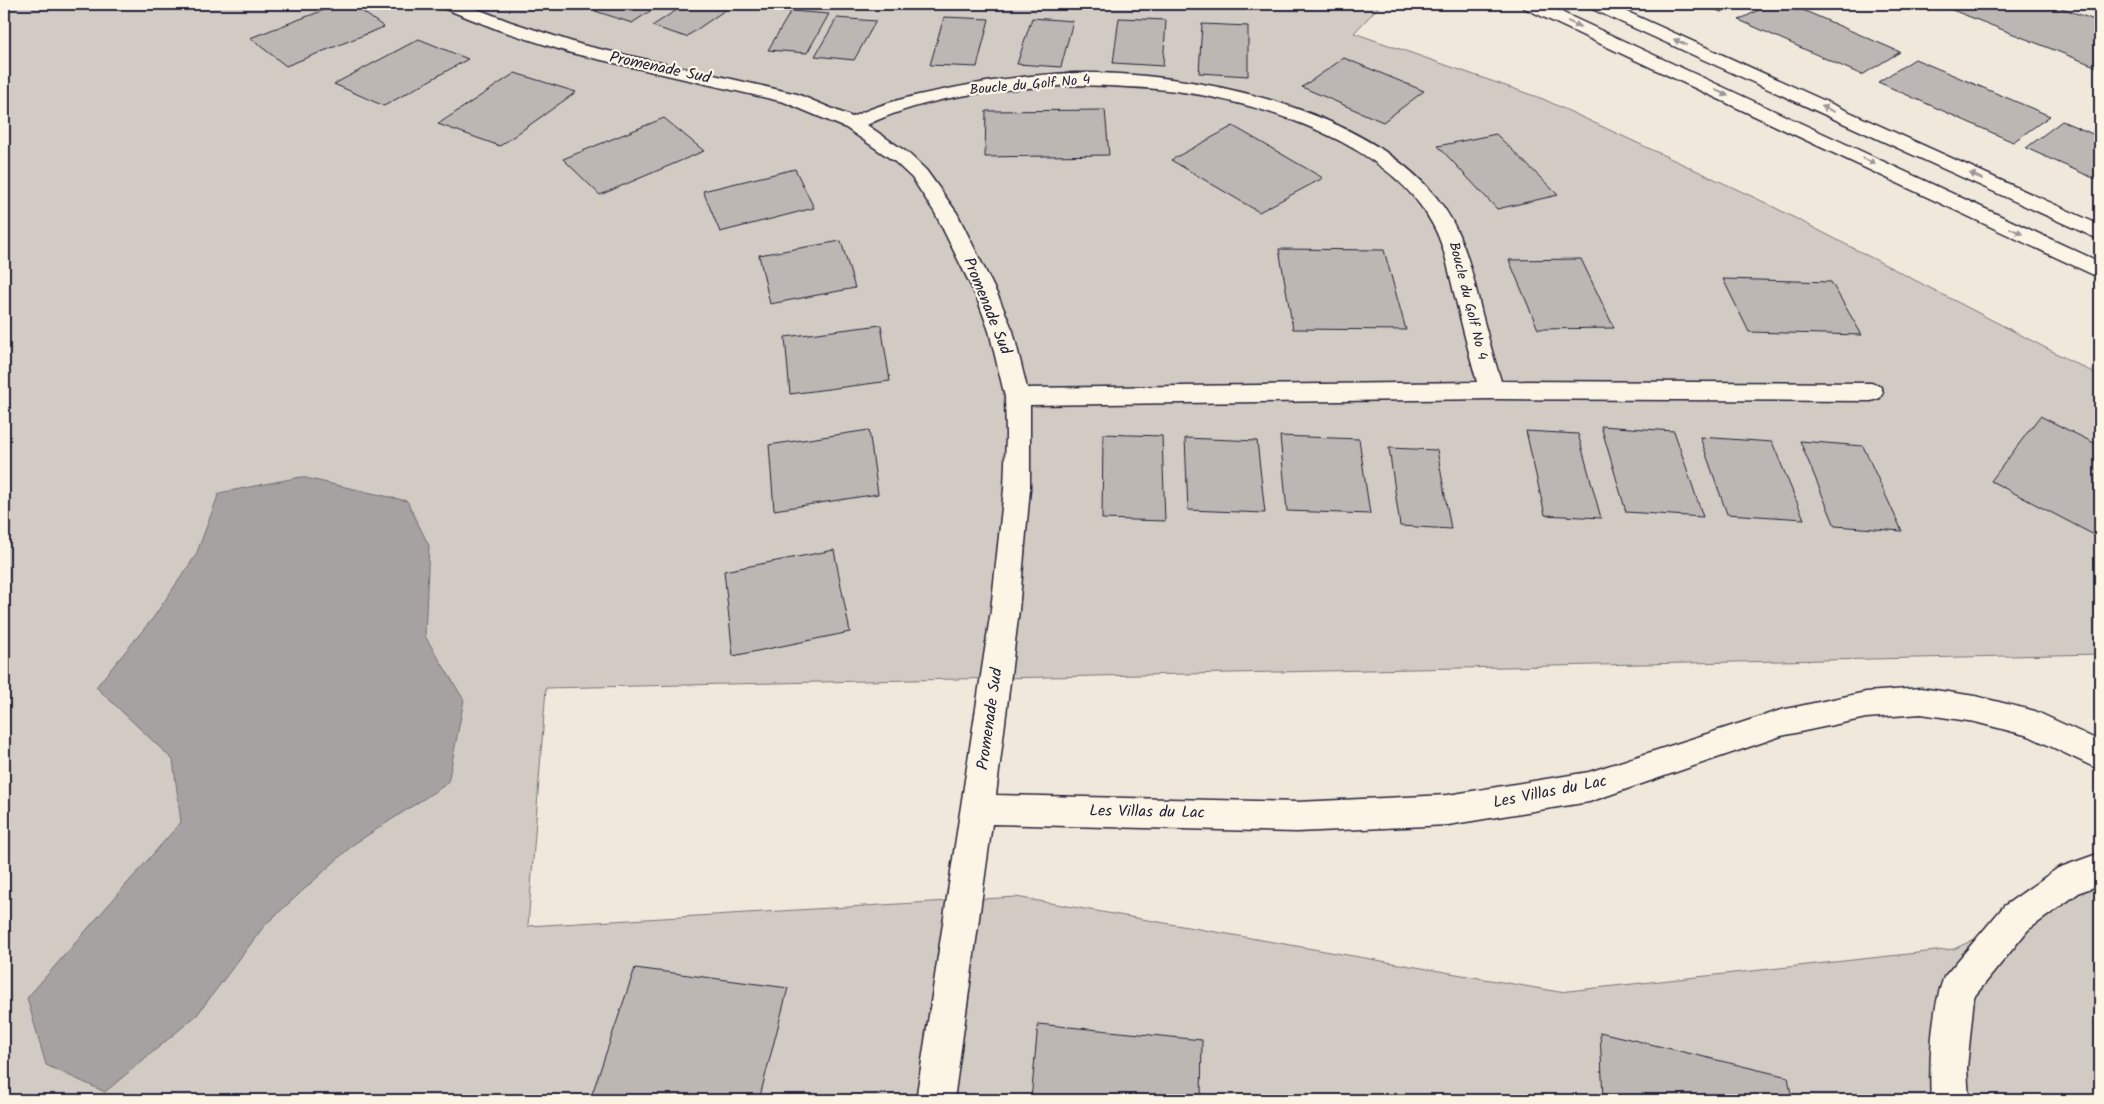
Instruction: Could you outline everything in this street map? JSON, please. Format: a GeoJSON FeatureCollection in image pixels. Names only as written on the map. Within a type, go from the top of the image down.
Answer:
{"type":"FeatureCollection","features":[{"type":"Feature","properties":{"kind":"street","name":"Promenade Sud"},"geometry":{"type":"LineString","coordinates":[[449,4],[505,26],[577,49],[790,98],[853,124],[901,157],[919,174],[946,213],[978,276],[1001,331],[1017,397],[1019,436],[1017,489],[1005,610],[935,1100]]}},
{"type":"Feature","properties":{"kind":"street"},"geometry":{"type":"LineString","coordinates":[[1596,4],[2100,232]]}},
{"type":"Feature","properties":{"kind":"street"},"geometry":{"type":"LineString","coordinates":[[1545,6],[2100,271]]}},
{"type":"Feature","properties":{"kind":"street","name":"Boucle du Golf No 4"},"geometry":{"type":"LineString","coordinates":[[853,124],[903,105],[965,90],[1088,79],[1136,81],[1205,90],[1253,101],[1301,118],[1348,139],[1402,173],[1418,188],[1442,218],[1456,250],[1491,390]]}},
{"type":"Feature","properties":{"kind":"street"},"geometry":{"type":"LineString","coordinates":[[1017,397],[1491,390],[1872,392]]}},
{"type":"Feature","properties":{"kind":"street","name":"Les Villas du Lac"},"geometry":{"type":"LineString","coordinates":[[978,809],[1297,816],[1448,810],[1589,787],[1690,755],[1780,723],[1866,705],[1921,701],[1975,709],[2035,724],[2100,756]]}},
{"type":"Feature","properties":{"kind":"street"},"geometry":{"type":"LineString","coordinates":[[1950,1100],[1948,1068],[1957,990],[2016,918],[2070,879],[2100,869]]}},
{"type":"Feature","properties":{"kind":"shaded area"},"geometry":{"type":"Polygon","coordinates":[[[4,4],[1381,4],[1354,33],[1543,99],[1764,202],[2100,376],[2100,654],[546,688],[528,926],[1016,897],[1559,992],[1954,949],[2100,879],[2100,1100],[4,1100],[4,4]]]}},
{"type":"Feature","properties":{"kind":"shaded area"},"geometry":{"type":"Polygon","coordinates":[[[301,477],[407,501],[429,546],[425,636],[464,700],[448,783],[354,844],[265,925],[197,1015],[105,1092],[46,1065],[27,998],[181,822],[173,760],[96,687],[153,618],[196,555],[219,493],[301,477]]]}},
{"type":"Feature","properties":{"kind":"building"},"geometry":{"type":"Polygon","coordinates":[[[340,4],[352,4],[384,27],[286,66],[250,38],[340,4]]]}},
{"type":"Feature","properties":{"kind":"building"},"geometry":{"type":"Polygon","coordinates":[[[563,4],[593,4],[581,10],[563,4]]]}},
{"type":"Feature","properties":{"kind":"building"},"geometry":{"type":"Polygon","coordinates":[[[606,4],[661,4],[632,23],[595,11],[606,4]]]}},
{"type":"Feature","properties":{"kind":"building"},"geometry":{"type":"Polygon","coordinates":[[[686,4],[734,4],[686,37],[652,26],[686,4]]]}},
{"type":"Feature","properties":{"kind":"building"},"geometry":{"type":"Polygon","coordinates":[[[1703,4],[1736,4],[1721,12],[1703,4]]]}},
{"type":"Feature","properties":{"kind":"building"},"geometry":{"type":"Polygon","coordinates":[[[1770,4],[1789,4],[1900,52],[1862,75],[1739,20],[1770,4]]]}},
{"type":"Feature","properties":{"kind":"building"},"geometry":{"type":"Polygon","coordinates":[[[1937,4],[2051,4],[2100,22],[2100,68],[1937,4]]]}},
{"type":"Feature","properties":{"kind":"building"},"geometry":{"type":"Polygon","coordinates":[[[791,11],[829,14],[807,53],[768,50],[791,11]]]}},
{"type":"Feature","properties":{"kind":"building"},"geometry":{"type":"Polygon","coordinates":[[[944,17],[989,19],[977,67],[930,65],[944,17]]]}},
{"type":"Feature","properties":{"kind":"building"},"geometry":{"type":"Polygon","coordinates":[[[837,18],[876,21],[854,60],[815,56],[837,18]]]}},
{"type":"Feature","properties":{"kind":"building"},"geometry":{"type":"Polygon","coordinates":[[[1032,18],[1073,21],[1061,67],[1017,64],[1032,18]]]}},
{"type":"Feature","properties":{"kind":"building"},"geometry":{"type":"Polygon","coordinates":[[[1119,18],[1166,20],[1163,66],[1113,63],[1119,18]]]}},
{"type":"Feature","properties":{"kind":"building"},"geometry":{"type":"Polygon","coordinates":[[[1202,24],[1248,26],[1248,76],[1199,73],[1202,24]]]}},
{"type":"Feature","properties":{"kind":"building"},"geometry":{"type":"Polygon","coordinates":[[[419,39],[468,59],[384,106],[334,84],[419,39]]]}},
{"type":"Feature","properties":{"kind":"building"},"geometry":{"type":"Polygon","coordinates":[[[1344,58],[1424,91],[1383,122],[1302,87],[1344,58]]]}},
{"type":"Feature","properties":{"kind":"building"},"geometry":{"type":"Polygon","coordinates":[[[1915,59],[2050,116],[2013,142],[1878,82],[1915,59]]]}},
{"type":"Feature","properties":{"kind":"building"},"geometry":{"type":"Polygon","coordinates":[[[515,73],[576,92],[500,146],[438,124],[515,73]]]}},
{"type":"Feature","properties":{"kind":"building"},"geometry":{"type":"Polygon","coordinates":[[[1105,110],[1109,155],[985,157],[986,111],[1105,110]]]}},
{"type":"Feature","properties":{"kind":"building"},"geometry":{"type":"Polygon","coordinates":[[[664,118],[704,151],[600,195],[563,159],[664,118]]]}},
{"type":"Feature","properties":{"kind":"building"},"geometry":{"type":"Polygon","coordinates":[[[2062,121],[2100,137],[2100,181],[2026,148],[2062,121]]]}},
{"type":"Feature","properties":{"kind":"building"},"geometry":{"type":"Polygon","coordinates":[[[1233,126],[1323,178],[1259,212],[1171,160],[1233,126]]]}},
{"type":"Feature","properties":{"kind":"building"},"geometry":{"type":"Polygon","coordinates":[[[1496,134],[1558,195],[1497,209],[1438,146],[1496,134]]]}},
{"type":"Feature","properties":{"kind":"building"},"geometry":{"type":"Polygon","coordinates":[[[795,169],[814,208],[720,232],[703,191],[795,169]]]}},
{"type":"Feature","properties":{"kind":"building"},"geometry":{"type":"Polygon","coordinates":[[[841,241],[855,288],[770,304],[759,255],[841,241]]]}},
{"type":"Feature","properties":{"kind":"building"},"geometry":{"type":"Polygon","coordinates":[[[1279,249],[1384,250],[1406,330],[1293,329],[1279,249]]]}},
{"type":"Feature","properties":{"kind":"building"},"geometry":{"type":"Polygon","coordinates":[[[1581,259],[1614,328],[1538,329],[1509,260],[1581,259]]]}},
{"type":"Feature","properties":{"kind":"building"},"geometry":{"type":"Polygon","coordinates":[[[1723,279],[1831,282],[1862,335],[1749,332],[1723,279]]]}},
{"type":"Feature","properties":{"kind":"building"},"geometry":{"type":"Polygon","coordinates":[[[881,325],[890,381],[790,394],[785,337],[881,325]]]}},
{"type":"Feature","properties":{"kind":"building"},"geometry":{"type":"Polygon","coordinates":[[[2040,416],[2100,446],[2100,538],[1991,481],[2040,416]]]}},
{"type":"Feature","properties":{"kind":"building"},"geometry":{"type":"Polygon","coordinates":[[[1601,426],[1674,431],[1703,517],[1626,512],[1601,426]]]}},
{"type":"Feature","properties":{"kind":"building"},"geometry":{"type":"Polygon","coordinates":[[[869,430],[878,494],[774,510],[769,445],[869,430]]]}},
{"type":"Feature","properties":{"kind":"building"},"geometry":{"type":"Polygon","coordinates":[[[1526,431],[1578,434],[1601,518],[1545,515],[1526,431]]]}},
{"type":"Feature","properties":{"kind":"building"},"geometry":{"type":"Polygon","coordinates":[[[1103,434],[1162,436],[1165,521],[1102,519],[1103,434]]]}},
{"type":"Feature","properties":{"kind":"building"},"geometry":{"type":"Polygon","coordinates":[[[1280,436],[1359,439],[1370,514],[1287,511],[1280,436]]]}},
{"type":"Feature","properties":{"kind":"building"},"geometry":{"type":"Polygon","coordinates":[[[1700,437],[1772,442],[1804,519],[1727,514],[1700,437]]]}},
{"type":"Feature","properties":{"kind":"building"},"geometry":{"type":"Polygon","coordinates":[[[1185,438],[1257,441],[1265,513],[1188,510],[1185,438]]]}},
{"type":"Feature","properties":{"kind":"building"},"geometry":{"type":"Polygon","coordinates":[[[1800,441],[1863,446],[1902,531],[1835,526],[1800,441]]]}},
{"type":"Feature","properties":{"kind":"building"},"geometry":{"type":"Polygon","coordinates":[[[1389,448],[1437,450],[1451,529],[1400,526],[1389,448]]]}},
{"type":"Feature","properties":{"kind":"building"},"geometry":{"type":"Polygon","coordinates":[[[834,550],[850,632],[733,656],[724,571],[834,550]]]}},
{"type":"Feature","properties":{"kind":"building"},"geometry":{"type":"Polygon","coordinates":[[[635,968],[788,988],[759,1100],[590,1100],[635,968]]]}},
{"type":"Feature","properties":{"kind":"building"},"geometry":{"type":"Polygon","coordinates":[[[1038,1024],[1202,1040],[1201,1100],[1031,1100],[1038,1024]]]}},
{"type":"Feature","properties":{"kind":"building"},"geometry":{"type":"Polygon","coordinates":[[[1600,1032],[1788,1077],[1792,1100],[1603,1100],[1600,1032]]]}}]}
